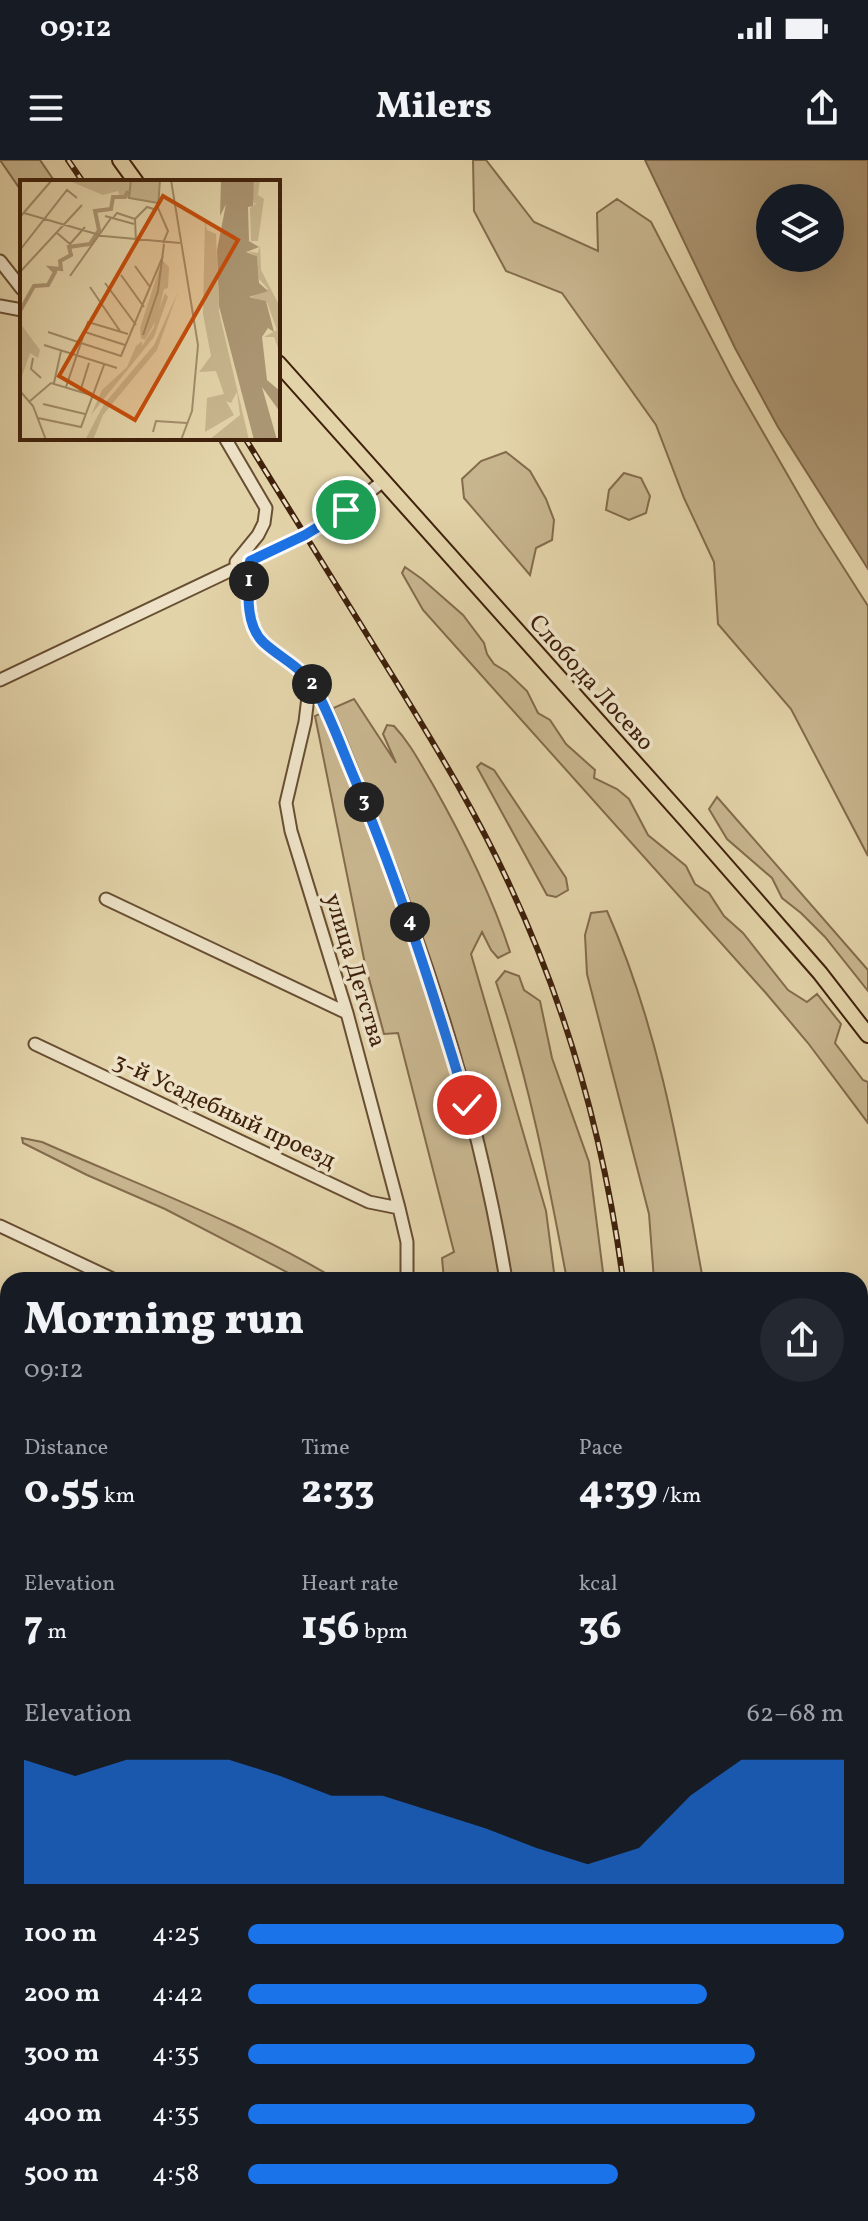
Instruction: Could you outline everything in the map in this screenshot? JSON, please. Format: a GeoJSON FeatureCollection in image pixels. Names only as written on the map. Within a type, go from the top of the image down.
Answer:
{"type":"FeatureCollection","features":[{"type":"Feature","properties":{"kind":"main road"},"geometry":{"type":"LineString","coordinates":[[120,160],[135,180]]}},
{"type":"Feature","properties":{"kind":"main road","name":"Слобода Лосево"},"geometry":{"type":"LineString","coordinates":[[280,365],[677,810],[820,973],[868,1035]]}},
{"type":"Feature","properties":{"kind":"street"},"geometry":{"type":"LineString","coordinates":[[0,261],[20,286]]}},
{"type":"Feature","properties":{"kind":"street"},"geometry":{"type":"LineString","coordinates":[[0,306],[20,310]]}},
{"type":"Feature","properties":{"kind":"street"},"geometry":{"type":"LineString","coordinates":[[226,440],[266,508],[264,523],[236,562],[237,568]]}},
{"type":"Feature","properties":{"kind":"street"},"geometry":{"type":"LineString","coordinates":[[0,680],[321,525],[382,482]]}},
{"type":"Feature","properties":{"kind":"street"},"geometry":{"type":"LineString","coordinates":[[250,561],[249,594],[254,626],[262,641],[303,673],[317,691],[371,817],[412,928],[471,1118],[497,1225],[505,1272]]}},
{"type":"Feature","properties":{"kind":"street","name":"улица Детства"},"geometry":{"type":"LineString","coordinates":[[303,673],[308,697],[305,722],[286,803],[291,831],[347,1013],[399,1208],[407,1242],[407,1272]]}},
{"type":"Feature","properties":{"kind":"street"},"geometry":{"type":"LineString","coordinates":[[106,899],[347,1013]]}},
{"type":"Feature","properties":{"kind":"street","name":"3-й Усадебный проезд"},"geometry":{"type":"LineString","coordinates":[[35,1044],[369,1202],[399,1208]]}},
{"type":"Feature","properties":{"kind":"street"},"geometry":{"type":"LineString","coordinates":[[0,1226],[98,1272]]}},
{"type":"Feature","properties":{"kind":"shaded area"},"geometry":{"type":"Polygon","coordinates":[[[0,160],[40,160],[54,180],[20,180],[20,189],[0,160]]]}},
{"type":"Feature","properties":{"kind":"shaded area"},"geometry":{"type":"Polygon","coordinates":[[[473,160],[486,160],[534,222],[598,251],[597,213],[617,199],[651,222],[733,380],[817,526],[868,606],[868,856],[791,709],[718,624],[714,562],[684,498],[656,425],[562,293],[506,271],[474,211],[473,160]]]}},
{"type":"Feature","properties":{"kind":"shaded area"},"geometry":{"type":"Polygon","coordinates":[[[645,160],[868,160],[868,569],[778,427],[735,348],[645,160]]]}},
{"type":"Feature","properties":{"kind":"shaded area"},"geometry":{"type":"Polygon","coordinates":[[[506,452],[530,471],[554,520],[552,540],[536,548],[530,575],[464,498],[462,479],[481,461],[506,452]]]}},
{"type":"Feature","properties":{"kind":"shaded area"},"geometry":{"type":"Polygon","coordinates":[[[624,473],[641,478],[650,496],[646,513],[629,520],[606,510],[609,490],[624,473]]]}},
{"type":"Feature","properties":{"kind":"shaded area"},"geometry":{"type":"Polygon","coordinates":[[[405,567],[463,615],[484,643],[494,664],[527,691],[538,713],[550,720],[566,744],[595,770],[594,778],[617,789],[629,799],[648,835],[686,866],[695,884],[709,893],[724,916],[743,933],[788,990],[807,1002],[817,994],[841,1024],[835,1043],[863,1080],[868,1082],[868,1123],[765,992],[423,610],[402,573],[405,567]]]}},
{"type":"Feature","properties":{"kind":"shaded area"},"geometry":{"type":"Polygon","coordinates":[[[354,699],[396,763],[383,734],[387,725],[394,726],[443,803],[485,887],[510,952],[498,958],[482,932],[471,954],[546,1211],[554,1272],[443,1272],[442,1258],[454,1252],[398,1033],[384,1034],[365,964],[315,716],[354,699]]]}},
{"type":"Feature","properties":{"kind":"shaded area"},"geometry":{"type":"Polygon","coordinates":[[[481,763],[494,770],[566,878],[568,890],[556,897],[547,895],[477,767],[481,763]]]}},
{"type":"Feature","properties":{"kind":"shaded area"},"geometry":{"type":"Polygon","coordinates":[[[717,797],[868,970],[868,991],[825,937],[782,898],[772,878],[727,839],[709,809],[717,797]]]}},
{"type":"Feature","properties":{"kind":"shaded area"},"geometry":{"type":"Polygon","coordinates":[[[607,911],[641,1000],[666,1092],[701,1272],[653,1272],[649,1214],[587,974],[585,935],[591,913],[607,911]]]}},
{"type":"Feature","properties":{"kind":"shaded area"},"geometry":{"type":"Polygon","coordinates":[[[505,971],[519,976],[524,990],[540,1001],[552,1058],[589,1162],[603,1272],[565,1272],[528,1092],[496,982],[505,971]]]}},
{"type":"Feature","properties":{"kind":"shaded area"},"geometry":{"type":"Polygon","coordinates":[[[22,1138],[42,1142],[192,1206],[323,1272],[287,1272],[165,1209],[23,1143],[22,1138]]]}},
{"type":"Feature","properties":{"kind":"railway"},"geometry":{"type":"LineString","coordinates":[[68,160],[82,180]]}},
{"type":"Feature","properties":{"kind":"railway"},"geometry":{"type":"LineString","coordinates":[[246,440],[439,753],[510,886],[550,981],[582,1078],[606,1178],[622,1272]]}},
{"type":"Feature","properties":{"kind":"route"},"geometry":{"type":"LineString","coordinates":[[346,510],[305,535],[250,561],[251,615],[262,641],[298,668],[317,691],[371,817],[412,928],[467,1105]]}}]}
